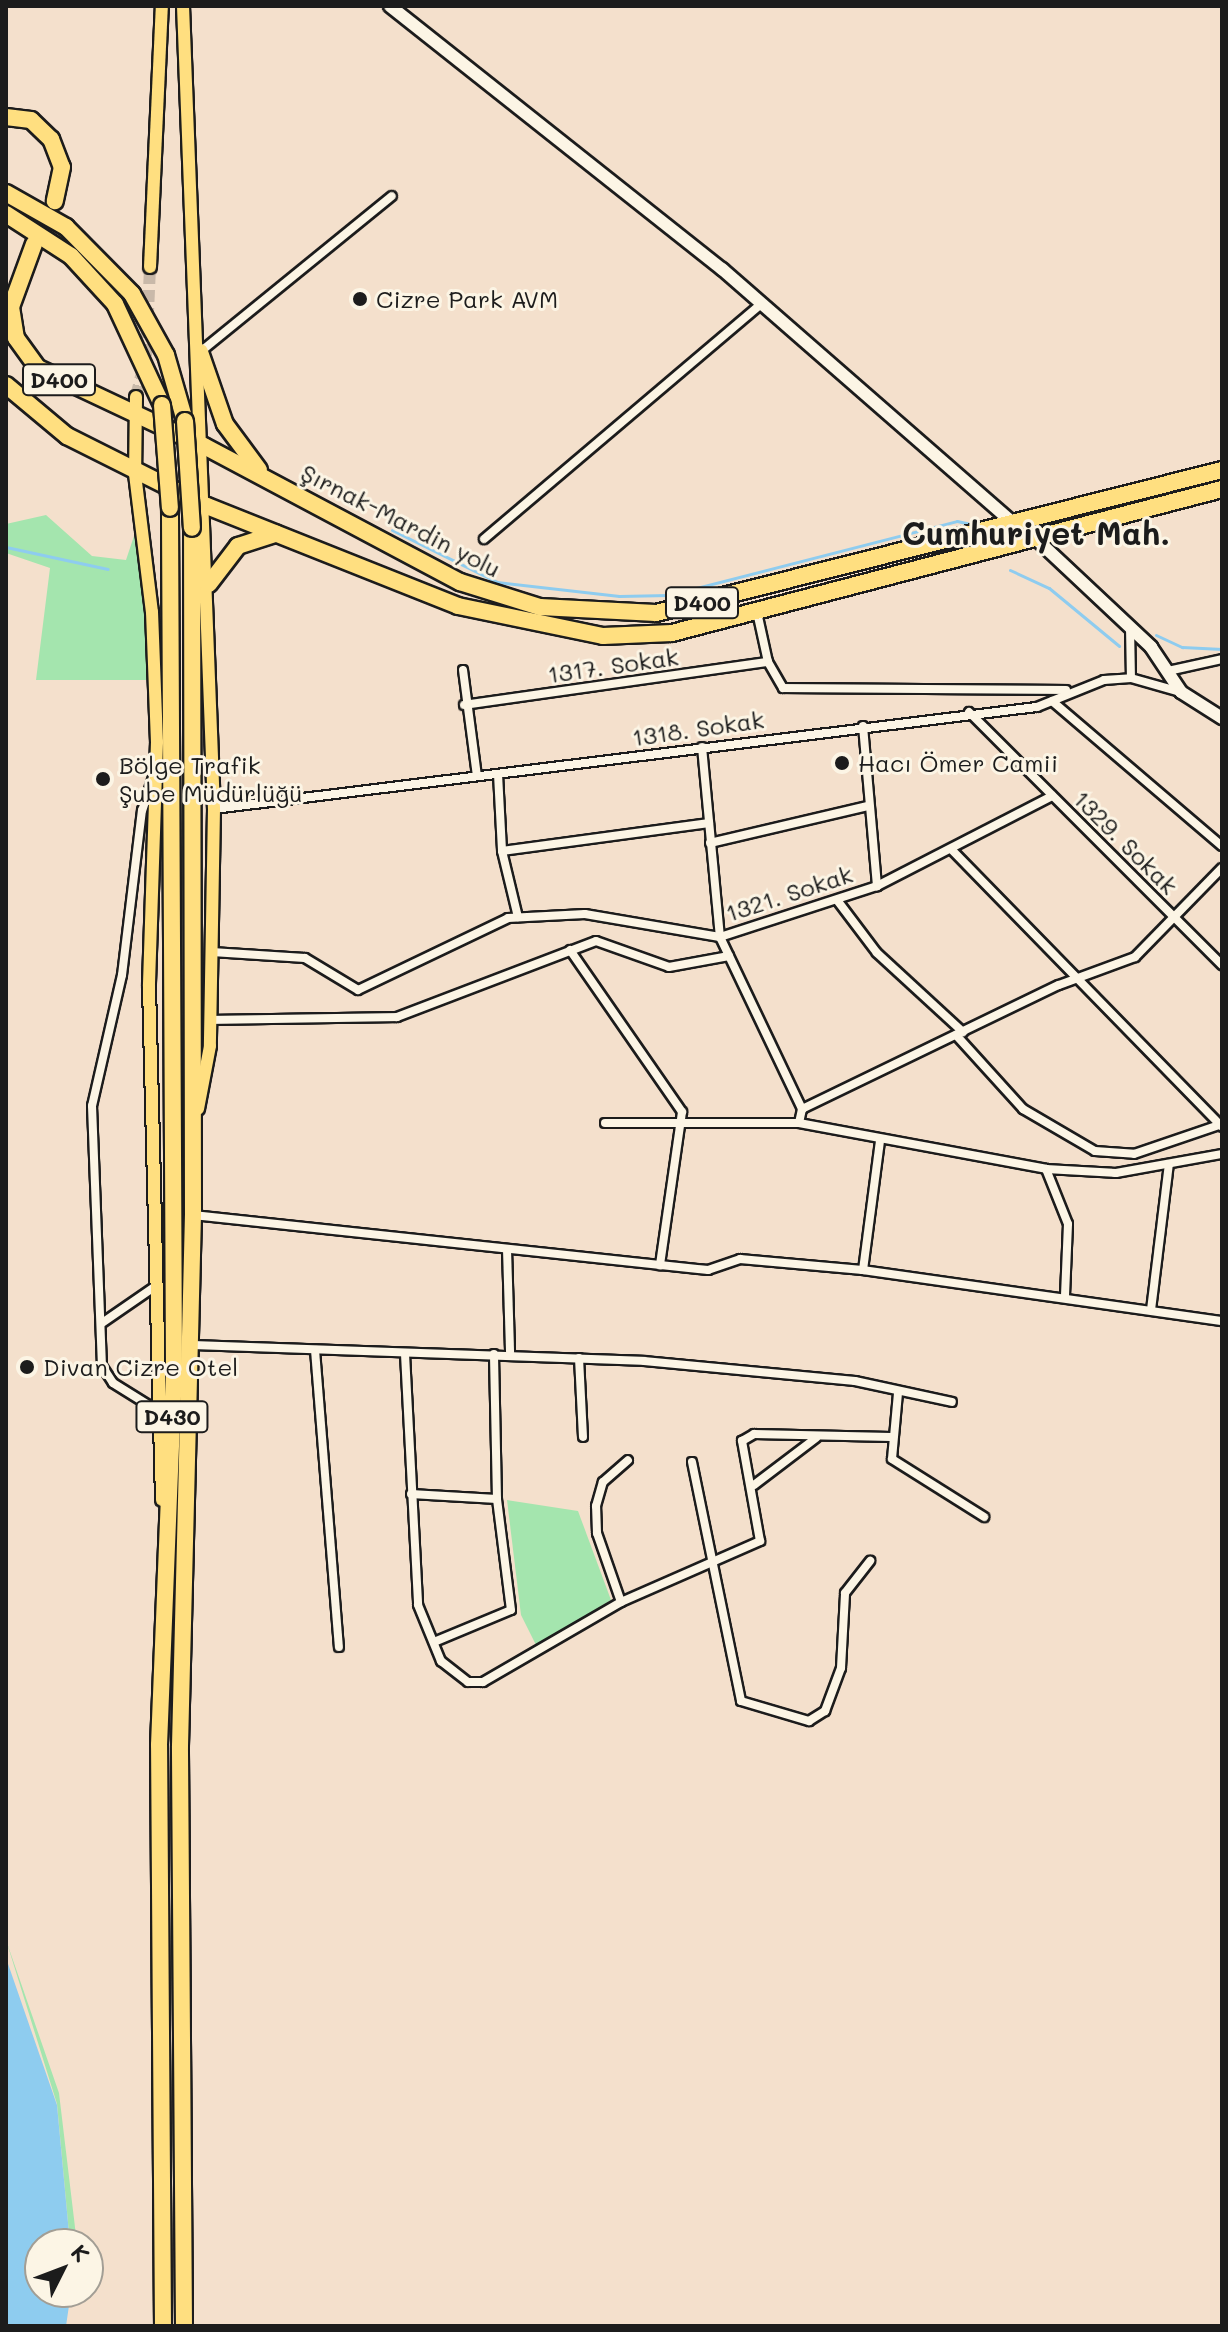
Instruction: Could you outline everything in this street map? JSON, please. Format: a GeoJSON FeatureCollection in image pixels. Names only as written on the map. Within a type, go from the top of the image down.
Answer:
{"type":"FeatureCollection","features":[{"type":"Feature","properties":{"kind":"highway"},"geometry":{"type":"LineString","coordinates":[[6,117],[31,120],[51,139],[62,167],[55,201]]}},
{"type":"Feature","properties":{"kind":"highway","name":"D430"},"geometry":{"type":"LineString","coordinates":[[6,193],[75,234],[132,294],[166,355],[185,421],[192,528],[193,1215],[180,1746],[184,2326]]}},
{"type":"Feature","properties":{"kind":"highway","name":"D430"},"geometry":{"type":"LineString","coordinates":[[6,214],[71,256],[115,304],[162,405],[170,508],[174,1365],[159,1745],[163,2326]]}},
{"type":"Feature","properties":{"kind":"highway","name":"Şırnak-Mardin yolu"},"geometry":{"type":"LineString","coordinates":[[34,244],[12,297],[21,346],[38,368],[133,417],[204,446],[460,582],[585,614],[656,613],[1015,525],[1222,470]]}},
{"type":"Feature","properties":{"kind":"highway"},"geometry":{"type":"LineString","coordinates":[[200,352],[225,424],[268,480]]}},
{"type":"Feature","properties":{"kind":"highway","name":"Şırnak-Mardin yolu"},"geometry":{"type":"LineString","coordinates":[[6,385],[46,422],[135,474],[207,506],[526,625],[603,636],[672,633],[1222,489]]}},
{"type":"Feature","properties":{"kind":"highway"},"geometry":{"type":"LineString","coordinates":[[209,584],[226,555],[247,540],[276,534]]}},
{"type":"Feature","properties":{"kind":"main road"},"geometry":{"type":"LineString","coordinates":[[150,267],[162,6]]}},
{"type":"Feature","properties":{"kind":"main road"},"geometry":{"type":"LineString","coordinates":[[183,6],[188,220],[200,352],[207,506],[214,809],[211,1020],[193,1130]]}},
{"type":"Feature","properties":{"kind":"main road"},"geometry":{"type":"LineString","coordinates":[[136,397],[133,417],[135,474],[152,612],[156,770],[149,986],[158,1411],[166,1562]]}},
{"type":"Feature","properties":{"kind":"street"},"geometry":{"type":"LineString","coordinates":[[390,6],[761,304],[1015,525]]}},
{"type":"Feature","properties":{"kind":"street"},"geometry":{"type":"LineString","coordinates":[[200,352],[392,196]]}},
{"type":"Feature","properties":{"kind":"street"},"geometry":{"type":"LineString","coordinates":[[484,539],[761,304]]}},
{"type":"Feature","properties":{"kind":"street"},"geometry":{"type":"LineString","coordinates":[[1034,537],[1130,627],[1168,671],[1181,692]]}},
{"type":"Feature","properties":{"kind":"street"},"geometry":{"type":"LineString","coordinates":[[757,612],[768,662],[783,688],[1066,690],[1131,678],[1181,692],[1222,718]]}},
{"type":"Feature","properties":{"kind":"street"},"geometry":{"type":"LineString","coordinates":[[1130,627],[1131,678]]}},
{"type":"Feature","properties":{"kind":"street"},"geometry":{"type":"LineString","coordinates":[[1168,671],[1222,659]]}},
{"type":"Feature","properties":{"kind":"street","name":"1317. Sokak"},"geometry":{"type":"LineString","coordinates":[[464,705],[768,662]]}},
{"type":"Feature","properties":{"kind":"street"},"geometry":{"type":"LineString","coordinates":[[463,670],[464,705],[477,776]]}},
{"type":"Feature","properties":{"kind":"street"},"geometry":{"type":"LineString","coordinates":[[1066,690],[1052,701],[1222,846]]}},
{"type":"Feature","properties":{"kind":"street","name":"1318. Sokak"},"geometry":{"type":"LineString","coordinates":[[214,809],[1052,701]]}},
{"type":"Feature","properties":{"kind":"street","name":"1329. Sokak"},"geometry":{"type":"LineString","coordinates":[[969,712],[1222,965]]}},
{"type":"Feature","properties":{"kind":"street"},"geometry":{"type":"LineString","coordinates":[[863,726],[877,886]]}},
{"type":"Feature","properties":{"kind":"street"},"geometry":{"type":"LineString","coordinates":[[702,747],[720,937],[802,1109],[799,1123]]}},
{"type":"Feature","properties":{"kind":"street"},"geometry":{"type":"LineString","coordinates":[[156,770],[142,810],[122,975],[92,1093],[102,1366],[113,1383],[158,1411]]}},
{"type":"Feature","properties":{"kind":"street"},"geometry":{"type":"LineString","coordinates":[[498,774],[502,851],[518,917]]}},
{"type":"Feature","properties":{"kind":"street","name":"1321. Sokak"},"geometry":{"type":"LineString","coordinates":[[212,952],[305,958],[358,990],[518,917],[585,914],[720,937],[877,886],[1052,796]]}},
{"type":"Feature","properties":{"kind":"street"},"geometry":{"type":"LineString","coordinates":[[710,843],[868,806]]}},
{"type":"Feature","properties":{"kind":"street"},"geometry":{"type":"LineString","coordinates":[[502,851],[709,823]]}},
{"type":"Feature","properties":{"kind":"street"},"geometry":{"type":"LineString","coordinates":[[837,900],[877,953],[959,1033],[1023,1109],[1095,1151],[1134,1154],[1222,1125],[1077,982],[951,849]]}},
{"type":"Feature","properties":{"kind":"street"},"geometry":{"type":"LineString","coordinates":[[802,1109],[959,1033],[1135,957],[1176,919],[1222,868]]}},
{"type":"Feature","properties":{"kind":"street"},"geometry":{"type":"LineString","coordinates":[[211,1020],[397,1017],[570,950],[606,942],[669,967],[729,956]]}},
{"type":"Feature","properties":{"kind":"street"},"geometry":{"type":"LineString","coordinates":[[570,950],[685,1123],[660,1265]]}},
{"type":"Feature","properties":{"kind":"street"},"geometry":{"type":"LineString","coordinates":[[605,1123],[799,1123],[880,1141],[1046,1169],[1116,1173],[1222,1154]]}},
{"type":"Feature","properties":{"kind":"street"},"geometry":{"type":"LineString","coordinates":[[863,1270],[880,1141]]}},
{"type":"Feature","properties":{"kind":"street"},"geometry":{"type":"LineString","coordinates":[[1151,1310],[1169,1164]]}},
{"type":"Feature","properties":{"kind":"street"},"geometry":{"type":"LineString","coordinates":[[1046,1169],[1068,1224],[1065,1297]]}},
{"type":"Feature","properties":{"kind":"street"},"geometry":{"type":"LineString","coordinates":[[193,1215],[708,1270],[740,1259],[863,1270],[1222,1321]]}},
{"type":"Feature","properties":{"kind":"street"},"geometry":{"type":"LineString","coordinates":[[507,1249],[510,1352]]}},
{"type":"Feature","properties":{"kind":"street"},"geometry":{"type":"LineString","coordinates":[[102,1323],[157,1285]]}},
{"type":"Feature","properties":{"kind":"street"},"geometry":{"type":"LineString","coordinates":[[190,1345],[405,1354],[510,1352],[855,1381],[898,1393],[952,1402]]}},
{"type":"Feature","properties":{"kind":"street"},"geometry":{"type":"LineString","coordinates":[[315,1350],[339,1647]]}},
{"type":"Feature","properties":{"kind":"street"},"geometry":{"type":"LineString","coordinates":[[405,1354],[418,1605],[434,1642],[456,1677],[483,1682],[621,1602],[713,1559],[760,1541],[754,1485],[742,1441],[754,1434],[816,1438],[891,1437]]}},
{"type":"Feature","properties":{"kind":"street"},"geometry":{"type":"LineString","coordinates":[[434,1642],[511,1610],[497,1499],[494,1354]]}},
{"type":"Feature","properties":{"kind":"street"},"geometry":{"type":"LineString","coordinates":[[579,1358],[583,1437]]}},
{"type":"Feature","properties":{"kind":"street"},"geometry":{"type":"LineString","coordinates":[[898,1393],[891,1437],[900,1468],[984,1517]]}},
{"type":"Feature","properties":{"kind":"street"},"geometry":{"type":"LineString","coordinates":[[754,1485],[816,1438]]}},
{"type":"Feature","properties":{"kind":"street"},"geometry":{"type":"LineString","coordinates":[[621,1602],[597,1533],[596,1506],[603,1482],[628,1460]]}},
{"type":"Feature","properties":{"kind":"street"},"geometry":{"type":"LineString","coordinates":[[692,1462],[713,1559],[735,1696],[809,1721],[836,1698],[845,1593],[870,1561]]}},
{"type":"Feature","properties":{"kind":"street"},"geometry":{"type":"LineString","coordinates":[[411,1494],[497,1499]]}},
{"type":"Feature","properties":{"kind":"green space"},"geometry":{"type":"Polygon","coordinates":[[[46,515],[92,556],[126,560],[140,518],[154,680],[36,680],[50,568],[6,553],[6,524],[46,515]]]}},
{"type":"Feature","properties":{"kind":"green space"},"geometry":{"type":"Polygon","coordinates":[[[507,1500],[578,1511],[611,1600],[537,1647],[521,1615],[507,1500]]]}},
{"type":"Feature","properties":{"kind":"green space"},"geometry":{"type":"Polygon","coordinates":[[[6,1940],[59,2093],[75,2228],[69,2228],[57,2104],[6,1940]]]}},
{"type":"Feature","properties":{"kind":"water"},"geometry":{"type":"Polygon","coordinates":[[[6,1958],[57,2105],[69,2228],[24,2228],[24,2308],[69,2308],[66,2326],[6,2326],[6,1958]]]}},
{"type":"Feature","properties":{"kind":"waterway"},"geometry":{"type":"LineString","coordinates":[[392,530],[497,582],[619,596],[669,595],[957,521],[971,524]]}},
{"type":"Feature","properties":{"kind":"waterway"},"geometry":{"type":"LineString","coordinates":[[6,547],[108,569]]}},
{"type":"Feature","properties":{"kind":"waterway"},"geometry":{"type":"LineString","coordinates":[[1010,570],[1049,588],[1119,646]]}},
{"type":"Feature","properties":{"kind":"waterway"},"geometry":{"type":"LineString","coordinates":[[1156,635],[1182,647],[1222,649]]}},
{"type":"Feature","properties":{"kind":"tunnel"},"geometry":{"type":"LineString","coordinates":[[136,397],[146,356],[150,267]]}},
{"type":"Feature","properties":{"kind":"place","name":"Cizre Park AVM"},"geometry":{"type":"Point","coordinates":[360,299]}},
{"type":"Feature","properties":{"kind":"place","name":"Hacı Ömer Camii"},"geometry":{"type":"Point","coordinates":[842,763]}},
{"type":"Feature","properties":{"kind":"place","name":"Bölge Trafik Şube Müdürlüğü"},"geometry":{"type":"Point","coordinates":[103,779]}},
{"type":"Feature","properties":{"kind":"place","name":"Divan Cizre Otel"},"geometry":{"type":"Point","coordinates":[27,1367]}},
{"type":"Feature","properties":{"kind":"district","name":"Cumhuriyet Mah."},"geometry":{"type":"Point","coordinates":[1036,532]}}]}
